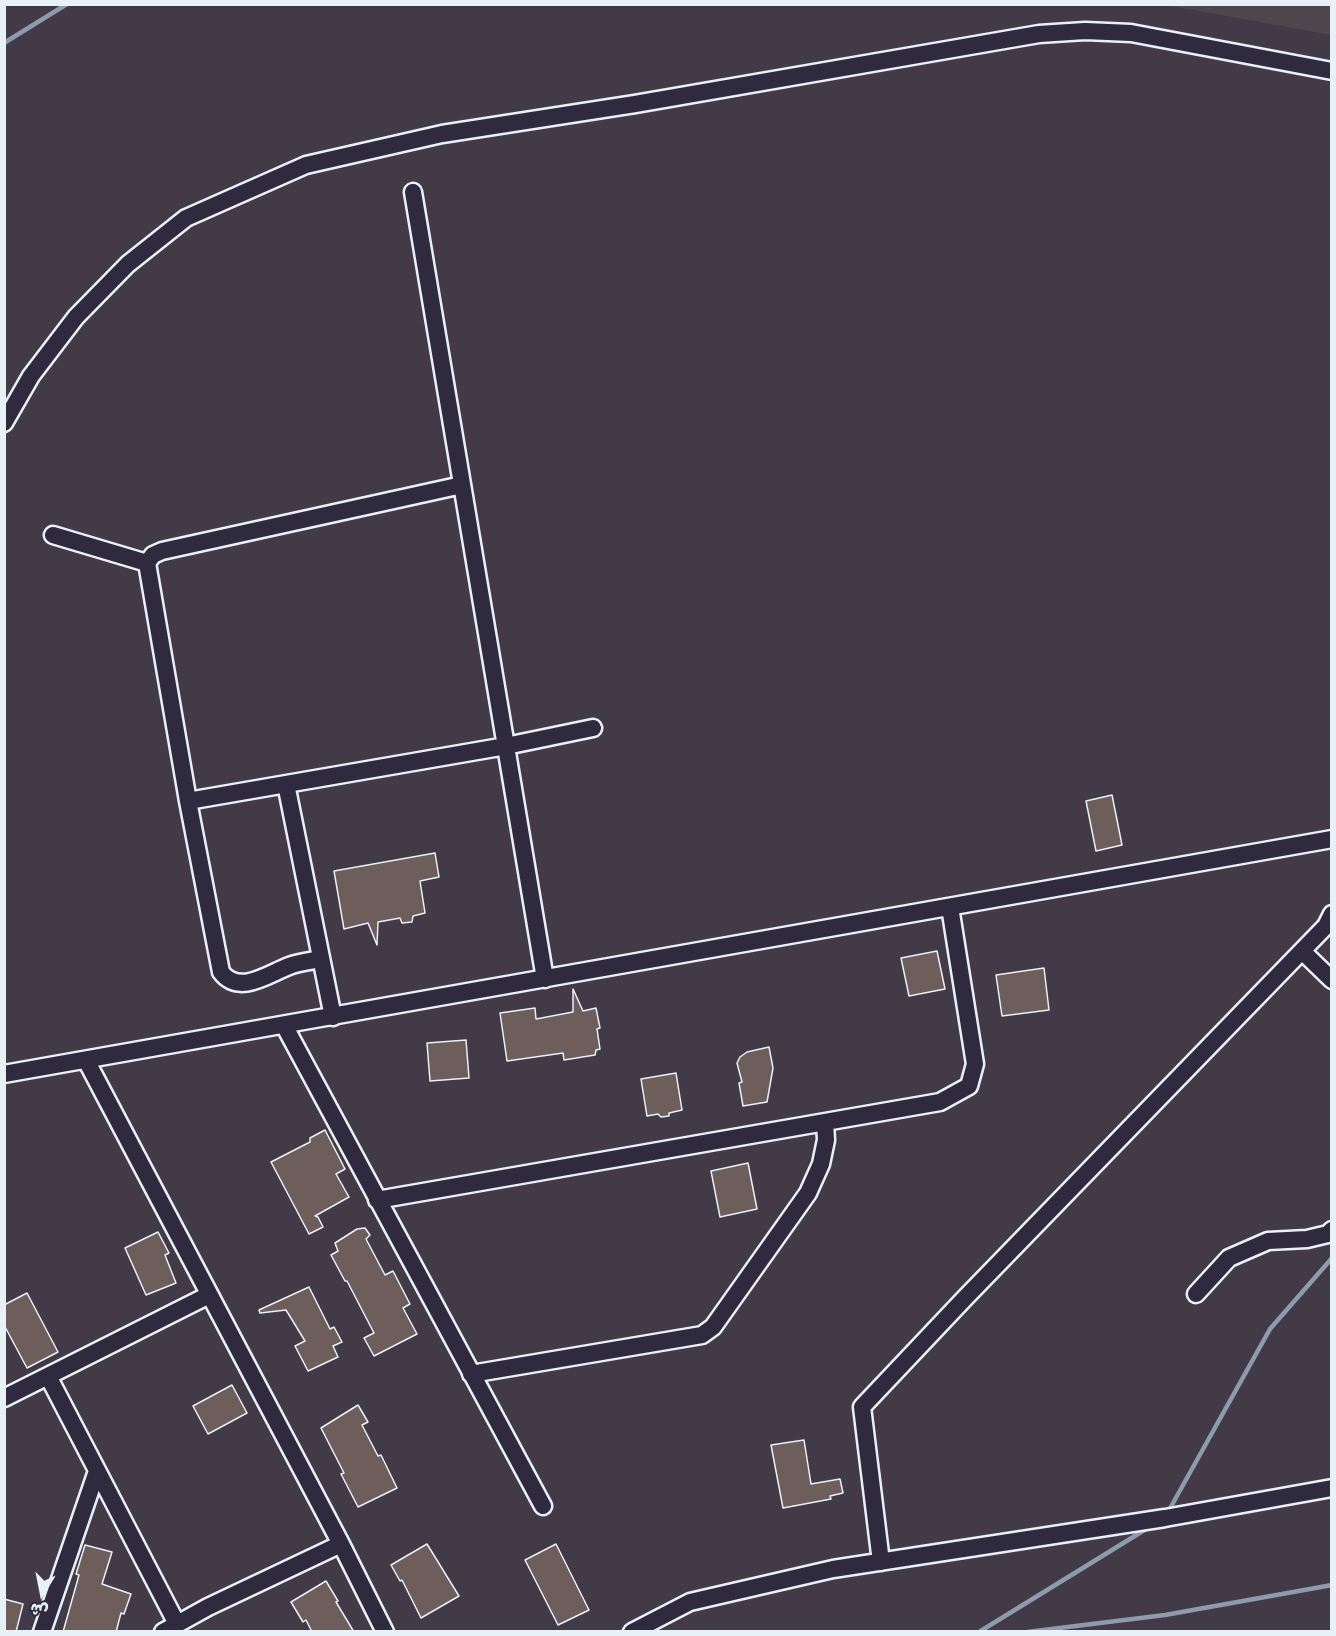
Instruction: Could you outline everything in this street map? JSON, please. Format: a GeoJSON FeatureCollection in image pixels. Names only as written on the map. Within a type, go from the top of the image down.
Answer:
{"type":"FeatureCollection","features":[{"type":"Feature","properties":{"kind":"street"},"geometry":{"type":"LineString","coordinates":[[4,423],[31,376],[76,317],[128,264],[186,218],[306,165],[442,134],[635,104],[1039,34],[1085,31],[1131,33],[1332,71]]}},
{"type":"Feature","properties":{"kind":"street"},"geometry":{"type":"LineString","coordinates":[[413,192],[545,979]]}},
{"type":"Feature","properties":{"kind":"street"},"geometry":{"type":"LineString","coordinates":[[321,959],[291,965],[268,977],[247,982],[232,982],[221,972],[188,801],[147,563],[153,555],[162,551],[462,485]]}},
{"type":"Feature","properties":{"kind":"street"},"geometry":{"type":"LineString","coordinates":[[53,535],[147,563]]}},
{"type":"Feature","properties":{"kind":"street"},"geometry":{"type":"LineString","coordinates":[[188,801],[506,746],[593,728]]}},
{"type":"Feature","properties":{"kind":"street"},"geometry":{"type":"LineString","coordinates":[[286,784],[333,1017]]}},
{"type":"Feature","properties":{"kind":"street"},"geometry":{"type":"LineString","coordinates":[[4,1074],[1332,839]]}},
{"type":"Feature","properties":{"kind":"street"},"geometry":{"type":"LineString","coordinates":[[377,1200],[940,1102],[969,1086],[975,1064],[974,1045],[950,907]]}},
{"type":"Feature","properties":{"kind":"street"},"geometry":{"type":"LineString","coordinates":[[880,1562],[862,1407],[1326,926],[1332,914]]}},
{"type":"Feature","properties":{"kind":"street"},"geometry":{"type":"LineString","coordinates":[[1302,951],[1332,980]]}},
{"type":"Feature","properties":{"kind":"street"},"geometry":{"type":"LineString","coordinates":[[284,1025],[543,1506]]}},
{"type":"Feature","properties":{"kind":"street"},"geometry":{"type":"LineString","coordinates":[[86,1060],[385,1632]]}},
{"type":"Feature","properties":{"kind":"street"},"geometry":{"type":"LineString","coordinates":[[471,1374],[702,1335],[713,1327],[808,1193],[816,1178],[826,1140],[825,1122]]}},
{"type":"Feature","properties":{"kind":"street"},"geometry":{"type":"LineString","coordinates":[[1196,1294],[1230,1258],[1268,1241],[1308,1239],[1328,1234],[1332,1230]]}},
{"type":"Feature","properties":{"kind":"street"},"geometry":{"type":"LineString","coordinates":[[4,1398],[210,1295]]}},
{"type":"Feature","properties":{"kind":"street"},"geometry":{"type":"LineString","coordinates":[[48,1376],[97,1471],[170,1628],[341,1544]]}},
{"type":"Feature","properties":{"kind":"street"},"geometry":{"type":"LineString","coordinates":[[42,1632],[97,1471]]}},
{"type":"Feature","properties":{"kind":"street"},"geometry":{"type":"LineString","coordinates":[[632,1632],[690,1602],[833,1569],[1165,1518],[1332,1488]]}},
{"type":"Feature","properties":{"kind":"shaded area"},"geometry":{"type":"Polygon","coordinates":[[[1166,5],[1331,5],[1331,35],[1166,5]]]}},
{"type":"Feature","properties":{"kind":"building"},"geometry":{"type":"Polygon","coordinates":[[[1112,795],[1122,845],[1096,851],[1086,801],[1112,795]]]}},
{"type":"Feature","properties":{"kind":"building"},"geometry":{"type":"Polygon","coordinates":[[[435,853],[439,877],[420,881],[425,913],[413,916],[412,922],[402,923],[400,918],[378,922],[377,945],[368,923],[344,929],[334,871],[435,853]]]}},
{"type":"Feature","properties":{"kind":"building"},"geometry":{"type":"Polygon","coordinates":[[[937,951],[945,989],[909,996],[901,958],[937,951]]]}},
{"type":"Feature","properties":{"kind":"building"},"geometry":{"type":"Polygon","coordinates":[[[1044,968],[1049,1010],[1002,1016],[996,975],[1044,968]]]}},
{"type":"Feature","properties":{"kind":"building"},"geometry":{"type":"Polygon","coordinates":[[[573,989],[583,1011],[596,1008],[600,1028],[597,1029],[600,1049],[596,1050],[595,1055],[564,1060],[563,1053],[507,1061],[500,1013],[535,1008],[536,1019],[573,1012],[573,989]]]}},
{"type":"Feature","properties":{"kind":"building"},"geometry":{"type":"Polygon","coordinates":[[[466,1040],[469,1078],[430,1081],[427,1043],[466,1040]]]}},
{"type":"Feature","properties":{"kind":"building"},"geometry":{"type":"Polygon","coordinates":[[[769,1047],[773,1068],[767,1102],[743,1106],[739,1083],[742,1082],[737,1063],[740,1057],[747,1052],[769,1047]]]}},
{"type":"Feature","properties":{"kind":"building"},"geometry":{"type":"Polygon","coordinates":[[[676,1073],[682,1110],[669,1113],[669,1116],[661,1117],[658,1114],[647,1116],[641,1079],[676,1073]]]}},
{"type":"Feature","properties":{"kind":"building"},"geometry":{"type":"Polygon","coordinates":[[[325,1130],[345,1169],[336,1174],[349,1197],[315,1216],[318,1217],[323,1227],[309,1234],[271,1162],[310,1142],[310,1138],[325,1130]]]}},
{"type":"Feature","properties":{"kind":"building"},"geometry":{"type":"Polygon","coordinates":[[[748,1163],[757,1209],[720,1217],[711,1171],[748,1163]]]}},
{"type":"Feature","properties":{"kind":"building"},"geometry":{"type":"Polygon","coordinates":[[[365,1228],[370,1235],[366,1239],[385,1275],[393,1271],[410,1304],[403,1308],[417,1334],[374,1356],[364,1338],[374,1333],[331,1255],[338,1251],[335,1243],[357,1229],[365,1228]]]}},
{"type":"Feature","properties":{"kind":"building"},"geometry":{"type":"Polygon","coordinates":[[[158,1232],[169,1253],[165,1255],[176,1283],[146,1295],[125,1248],[158,1232]]]}},
{"type":"Feature","properties":{"kind":"building"},"geometry":{"type":"Polygon","coordinates":[[[309,1287],[330,1329],[334,1327],[342,1342],[333,1346],[338,1357],[308,1371],[295,1346],[305,1341],[286,1310],[260,1313],[259,1310],[309,1287]]]}},
{"type":"Feature","properties":{"kind":"building"},"geometry":{"type":"Polygon","coordinates":[[[27,1293],[58,1352],[27,1368],[4,1325],[4,1305],[27,1293]]]}},
{"type":"Feature","properties":{"kind":"building"},"geometry":{"type":"Polygon","coordinates":[[[232,1385],[247,1413],[208,1434],[193,1406],[232,1385]]]}},
{"type":"Feature","properties":{"kind":"building"},"geometry":{"type":"Polygon","coordinates":[[[358,1405],[368,1422],[362,1425],[378,1456],[381,1455],[397,1488],[358,1507],[321,1428],[358,1405]]]}},
{"type":"Feature","properties":{"kind":"building"},"geometry":{"type":"Polygon","coordinates":[[[804,1440],[811,1484],[840,1479],[843,1493],[830,1496],[831,1499],[783,1508],[771,1445],[804,1440]]]}},
{"type":"Feature","properties":{"kind":"building"},"geometry":{"type":"Polygon","coordinates":[[[427,1544],[459,1596],[421,1618],[402,1580],[400,1581],[391,1565],[427,1544]]]}},
{"type":"Feature","properties":{"kind":"building"},"geometry":{"type":"Polygon","coordinates":[[[556,1544],[589,1610],[558,1625],[525,1560],[556,1544]]]}},
{"type":"Feature","properties":{"kind":"building"},"geometry":{"type":"Polygon","coordinates":[[[85,1545],[112,1552],[102,1584],[131,1594],[124,1614],[121,1613],[116,1632],[63,1632],[85,1545]]]}},
{"type":"Feature","properties":{"kind":"building"},"geometry":{"type":"Polygon","coordinates":[[[326,1581],[354,1632],[312,1632],[306,1620],[303,1622],[291,1602],[326,1581]]]}},
{"type":"Feature","properties":{"kind":"building"},"geometry":{"type":"Polygon","coordinates":[[[4,1599],[23,1604],[16,1632],[4,1632],[4,1599]]]}},
{"type":"Feature","properties":{"kind":"waterway"},"geometry":{"type":"LineString","coordinates":[[4,43],[67,4]]}},
{"type":"Feature","properties":{"kind":"waterway"},"geometry":{"type":"LineString","coordinates":[[1168,1512],[1270,1329],[1332,1258]]}},
{"type":"Feature","properties":{"kind":"waterway"},"geometry":{"type":"LineString","coordinates":[[979,1632],[1151,1526]]}},
{"type":"Feature","properties":{"kind":"waterway"},"geometry":{"type":"LineString","coordinates":[[1027,1632],[1165,1615],[1332,1585]]}}]}
